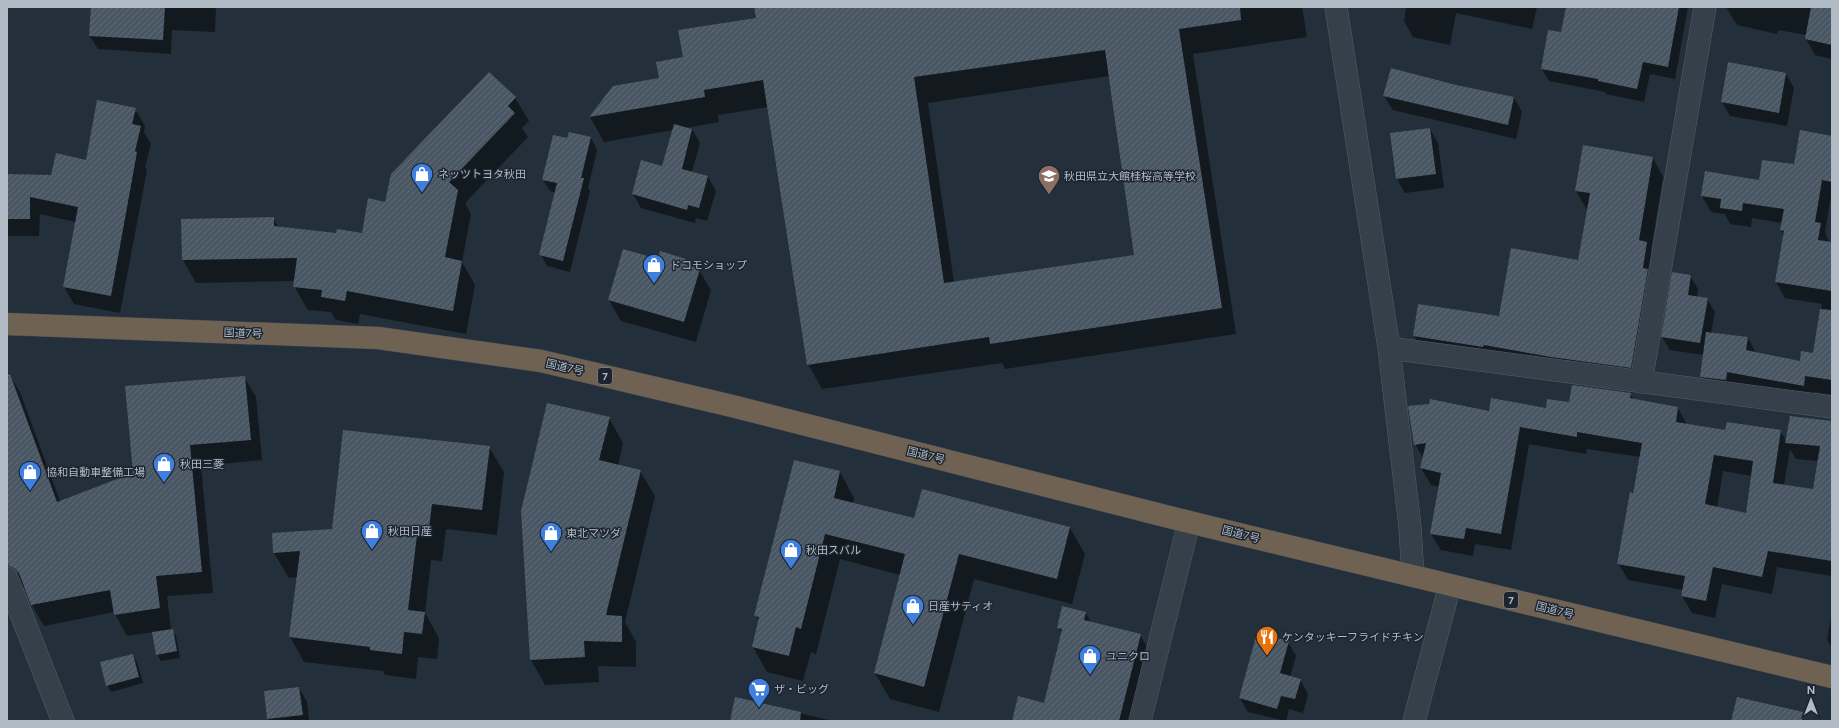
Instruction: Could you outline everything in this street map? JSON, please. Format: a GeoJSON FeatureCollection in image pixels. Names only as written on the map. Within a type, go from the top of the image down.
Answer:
{"type":"FeatureCollection","features":[{"type":"Feature","properties":{"kind":"highway","name":"国道7号"},"geometry":{"type":"LineString","coordinates":[[7,324],[378,338],[542,361],[740,408],[1189,522],[1832,677]]}},
{"type":"Feature","properties":{"kind":"street"},"geometry":{"type":"LineString","coordinates":[[1336,7],[1389,348],[1410,527],[1413,576]]}},
{"type":"Feature","properties":{"kind":"street"},"geometry":{"type":"LineString","coordinates":[[1640,382],[1705,7]]}},
{"type":"Feature","properties":{"kind":"street"},"geometry":{"type":"LineString","coordinates":[[1389,348],[1832,407]]}},
{"type":"Feature","properties":{"kind":"street"},"geometry":{"type":"LineString","coordinates":[[1140,721],[1189,522]]}},
{"type":"Feature","properties":{"kind":"street"},"geometry":{"type":"LineString","coordinates":[[7,578],[63,721]]}},
{"type":"Feature","properties":{"kind":"street"},"geometry":{"type":"LineString","coordinates":[[1414,721],[1450,585]]}},
{"type":"Feature","properties":{"kind":"building"},"geometry":{"type":"Polygon","coordinates":[[[91,7],[165,7],[163,40],[89,36],[91,7]]]}},
{"type":"Feature","properties":{"kind":"building"},"geometry":{"type":"Polygon","coordinates":[[[754,7],[1240,7],[1241,20],[1179,29],[1222,308],[990,344],[989,337],[807,365],[763,80],[704,90],[705,97],[589,117],[613,86],[659,78],[656,62],[683,57],[678,30],[756,18],[754,7]],[[1105,50],[914,77],[944,283],[1134,255],[1105,50]]]}},
{"type":"Feature","properties":{"kind":"building"},"geometry":{"type":"Polygon","coordinates":[[[1566,7],[1679,7],[1668,67],[1643,62],[1637,89],[1598,81],[1598,79],[1541,69],[1548,30],[1561,32],[1566,7]]]}},
{"type":"Feature","properties":{"kind":"building"},"geometry":{"type":"Polygon","coordinates":[[[1811,7],[1832,7],[1832,45],[1805,39],[1811,7]]]}},
{"type":"Feature","properties":{"kind":"building"},"geometry":{"type":"Polygon","coordinates":[[[1728,62],[1786,73],[1779,113],[1721,102],[1728,62]]]}},
{"type":"Feature","properties":{"kind":"building"},"geometry":{"type":"Polygon","coordinates":[[[1391,68],[1456,85],[1514,97],[1508,125],[1383,96],[1391,68]]]}},
{"type":"Feature","properties":{"kind":"building","name":"ネッツトヨタ秋田"},"geometry":{"type":"Polygon","coordinates":[[[489,72],[516,97],[508,106],[515,113],[449,182],[458,190],[445,257],[462,261],[453,311],[347,291],[345,301],[321,297],[322,290],[293,287],[297,258],[182,260],[181,219],[274,217],[274,226],[336,233],[337,229],[362,233],[368,198],[385,202],[391,174],[489,72]]]}},
{"type":"Feature","properties":{"kind":"building"},"geometry":{"type":"Polygon","coordinates":[[[97,100],[136,108],[132,124],[141,126],[135,151],[137,152],[111,296],[63,287],[78,207],[30,197],[30,219],[7,219],[7,174],[51,175],[56,153],[86,160],[97,100]]]}},
{"type":"Feature","properties":{"kind":"building"},"geometry":{"type":"Polygon","coordinates":[[[674,124],[692,129],[682,169],[708,176],[699,208],[688,205],[687,210],[632,194],[641,160],[662,166],[674,124]]]}},
{"type":"Feature","properties":{"kind":"building"},"geometry":{"type":"Polygon","coordinates":[[[1430,128],[1436,174],[1396,179],[1390,133],[1430,128]]]}},
{"type":"Feature","properties":{"kind":"building"},"geometry":{"type":"Polygon","coordinates":[[[1800,130],[1832,136],[1832,182],[1822,180],[1815,222],[1821,223],[1818,240],[1832,242],[1832,291],[1775,282],[1784,231],[1780,230],[1784,209],[1743,203],[1742,211],[1720,208],[1721,199],[1701,196],[1705,171],[1759,180],[1762,160],[1794,164],[1800,130]]]}},
{"type":"Feature","properties":{"kind":"building"},"geometry":{"type":"Polygon","coordinates":[[[569,132],[591,137],[581,178],[584,178],[563,261],[539,255],[557,183],[542,180],[553,135],[567,138],[569,132]]]}},
{"type":"Feature","properties":{"kind":"building"},"geometry":{"type":"Polygon","coordinates":[[[1583,145],[1653,157],[1639,240],[1647,242],[1643,268],[1648,269],[1631,368],[1551,357],[1484,345],[1483,347],[1413,336],[1418,304],[1499,316],[1511,248],[1578,260],[1590,193],[1575,191],[1583,145]]]}},
{"type":"Feature","properties":{"kind":"building","name":"ドコモショップ"},"geometry":{"type":"Polygon","coordinates":[[[623,249],[658,259],[660,251],[686,259],[685,264],[700,269],[684,322],[608,300],[623,249]]]}},
{"type":"Feature","properties":{"kind":"building"},"geometry":{"type":"Polygon","coordinates":[[[1672,272],[1691,275],[1688,295],[1708,298],[1700,343],[1661,337],[1672,272]]]}},
{"type":"Feature","properties":{"kind":"building"},"geometry":{"type":"Polygon","coordinates":[[[1820,309],[1832,310],[1832,380],[1805,376],[1804,386],[1727,372],[1726,380],[1700,377],[1706,332],[1748,337],[1746,350],[1800,361],[1801,351],[1813,353],[1820,309]]]}},
{"type":"Feature","properties":{"kind":"building"},"geometry":{"type":"Polygon","coordinates":[[[10,374],[57,502],[133,473],[125,386],[245,376],[251,440],[190,445],[202,572],[156,576],[160,608],[114,615],[110,590],[31,605],[19,573],[14,568],[9,566],[7,562],[7,375],[10,374]]]}},
{"type":"Feature","properties":{"kind":"building"},"geometry":{"type":"Polygon","coordinates":[[[1572,385],[1631,393],[1630,398],[1678,407],[1676,422],[1725,430],[1727,422],[1781,430],[1773,483],[1813,489],[1820,446],[1785,443],[1790,416],[1832,421],[1832,561],[1768,551],[1762,577],[1713,567],[1706,601],[1681,596],[1685,576],[1617,564],[1630,492],[1633,493],[1642,443],[1577,432],[1577,437],[1520,427],[1501,534],[1466,528],[1464,539],[1430,534],[1441,473],[1420,468],[1426,443],[1414,445],[1408,406],[1429,404],[1430,399],[1489,411],[1491,398],[1546,408],[1547,399],[1569,402],[1572,385]],[[1714,455],[1705,504],[1746,513],[1753,461],[1714,455]]]}},
{"type":"Feature","properties":{"kind":"building","name":"東北マツダ"},"geometry":{"type":"Polygon","coordinates":[[[547,403],[610,417],[599,460],[641,470],[606,615],[622,616],[622,642],[584,641],[585,657],[530,660],[521,511],[547,403]]]}},
{"type":"Feature","properties":{"kind":"building","name":"秋田日産"},"geometry":{"type":"Polygon","coordinates":[[[343,430],[490,446],[482,510],[432,504],[428,536],[417,535],[408,610],[425,612],[422,634],[404,632],[402,654],[370,650],[370,647],[289,637],[300,551],[273,553],[272,533],[332,529],[343,430]]]}},
{"type":"Feature","properties":{"kind":"building"},"geometry":{"type":"Polygon","coordinates":[[[794,460],[840,471],[834,498],[914,518],[922,489],[1070,527],[1057,579],[959,554],[924,687],[874,673],[905,554],[825,534],[801,629],[796,627],[789,656],[752,647],[759,617],[754,616],[794,460]]]}},
{"type":"Feature","properties":{"kind":"building","name":"ユニクロ"},"geometry":{"type":"Polygon","coordinates":[[[1062,606],[1086,612],[1084,620],[1141,634],[1119,721],[1012,721],[1018,696],[1044,703],[1062,629],[1057,628],[1062,606]]]}},
{"type":"Feature","properties":{"kind":"building"},"geometry":{"type":"Polygon","coordinates":[[[173,629],[177,651],[156,655],[152,632],[173,629]]]}},
{"type":"Feature","properties":{"kind":"building","name":"ケンタッキーフライドチキン"},"geometry":{"type":"Polygon","coordinates":[[[1257,633],[1289,641],[1280,673],[1301,679],[1295,699],[1281,696],[1277,709],[1239,698],[1257,633]]]}},
{"type":"Feature","properties":{"kind":"building"},"geometry":{"type":"Polygon","coordinates":[[[133,654],[139,677],[106,686],[100,662],[133,654]]]}},
{"type":"Feature","properties":{"kind":"building"},"geometry":{"type":"Polygon","coordinates":[[[299,687],[303,715],[267,719],[264,691],[299,687]]]}},
{"type":"Feature","properties":{"kind":"building","name":"ザ・ビッグ"},"geometry":{"type":"Polygon","coordinates":[[[735,697],[801,712],[800,721],[730,721],[735,697]]]}},
{"type":"Feature","properties":{"kind":"building"},"geometry":{"type":"Polygon","coordinates":[[[1737,697],[1803,712],[1802,721],[1731,721],[1737,697]]]}},
{"type":"Feature","properties":{"kind":"place","name":"ネッツトヨタ秋田"},"geometry":{"type":"Point","coordinates":[422,194]}},
{"type":"Feature","properties":{"kind":"place","name":"秋田県立大館桂桜高等学校"},"geometry":{"type":"Point","coordinates":[1049,196]}},
{"type":"Feature","properties":{"kind":"place","name":"ドコモショップ"},"geometry":{"type":"Point","coordinates":[654,284]}},
{"type":"Feature","properties":{"kind":"place","name":"秋田三菱"},"geometry":{"type":"Point","coordinates":[164,484]}},
{"type":"Feature","properties":{"kind":"place","name":"協和自動車整備工場"},"geometry":{"type":"Point","coordinates":[30,492]}},
{"type":"Feature","properties":{"kind":"place","name":"秋田日産"},"geometry":{"type":"Point","coordinates":[372,550]}},
{"type":"Feature","properties":{"kind":"place","name":"東北マツダ"},"geometry":{"type":"Point","coordinates":[551,552]}},
{"type":"Feature","properties":{"kind":"place","name":"秋田スバル"},"geometry":{"type":"Point","coordinates":[791,570]}},
{"type":"Feature","properties":{"kind":"place","name":"日産サティオ"},"geometry":{"type":"Point","coordinates":[913,626]}},
{"type":"Feature","properties":{"kind":"place","name":"ケンタッキーフライドチキン"},"geometry":{"type":"Point","coordinates":[1267,656]}},
{"type":"Feature","properties":{"kind":"place","name":"ユニクロ"},"geometry":{"type":"Point","coordinates":[1090,676]}},
{"type":"Feature","properties":{"kind":"place","name":"ザ・ビッグ"},"geometry":{"type":"Point","coordinates":[759,708]}}]}
